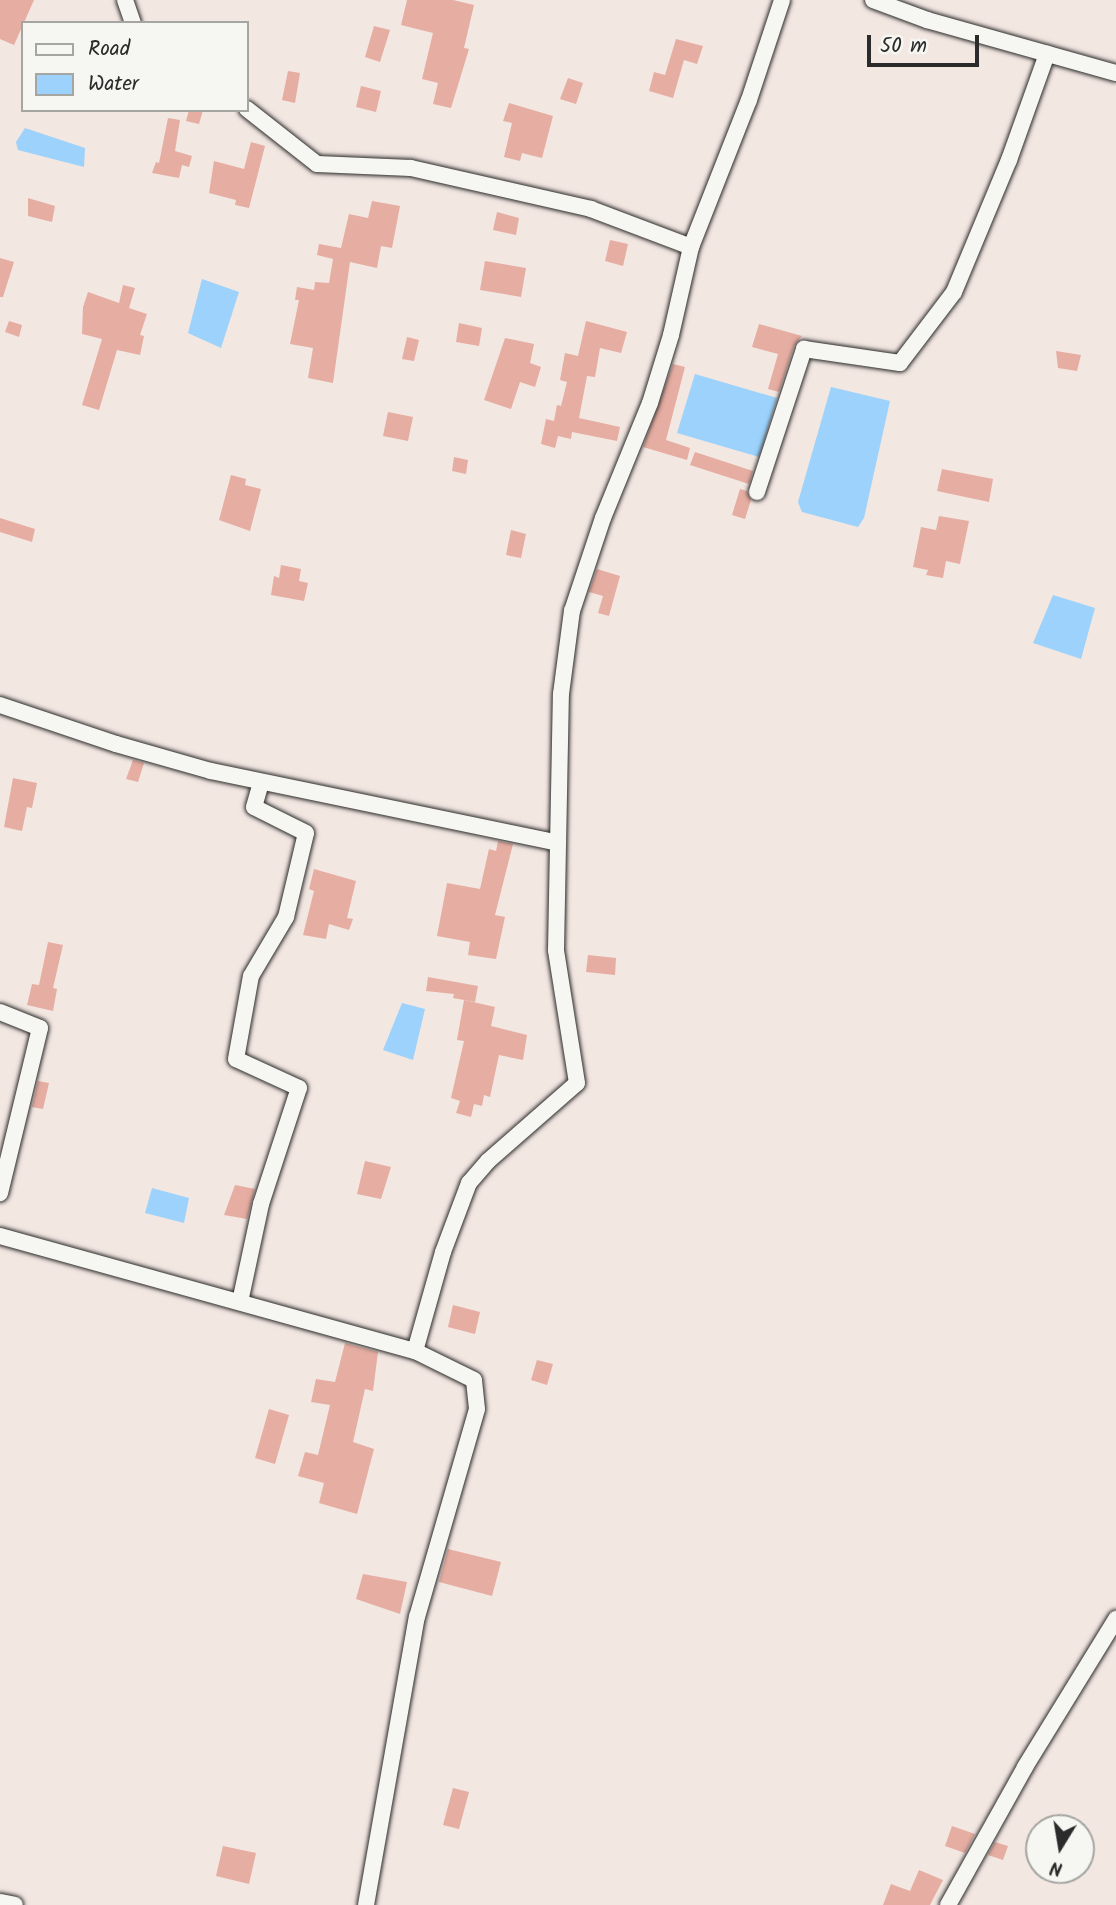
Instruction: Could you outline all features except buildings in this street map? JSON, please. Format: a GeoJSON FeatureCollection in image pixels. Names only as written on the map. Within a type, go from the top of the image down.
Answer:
{"type":"FeatureCollection","features":[{"type":"Feature","properties":{"kind":"street"},"geometry":{"type":"LineString","coordinates":[[125,0],[132,21]]}},
{"type":"Feature","properties":{"kind":"street"},"geometry":{"type":"LineString","coordinates":[[415,1351],[443,1252],[469,1183],[488,1161],[577,1083],[556,950],[561,694],[572,611],[603,518],[650,403],[671,335],[691,247],[749,100],[782,0]]}},
{"type":"Feature","properties":{"kind":"street"},"geometry":{"type":"LineString","coordinates":[[873,0],[927,20],[1116,73]]}},
{"type":"Feature","properties":{"kind":"street"},"geometry":{"type":"LineString","coordinates":[[757,492],[804,349],[900,363],[954,292],[1009,160],[1047,54]]}},
{"type":"Feature","properties":{"kind":"street"},"geometry":{"type":"LineString","coordinates":[[248,110],[317,164],[411,168],[591,209],[691,247]]}},
{"type":"Feature","properties":{"kind":"street"},"geometry":{"type":"LineString","coordinates":[[0,705],[116,744],[261,782],[558,844]]}},
{"type":"Feature","properties":{"kind":"street"},"geometry":{"type":"LineString","coordinates":[[240,1302],[261,1204],[299,1088],[236,1059],[251,976],[286,917],[306,833],[254,807],[261,782]]}},
{"type":"Feature","properties":{"kind":"street"},"geometry":{"type":"LineString","coordinates":[[0,1012],[40,1028],[0,1194]]}},
{"type":"Feature","properties":{"kind":"street"},"geometry":{"type":"LineString","coordinates":[[0,1236],[415,1351],[474,1380],[477,1409],[417,1617],[366,1905]]}},
{"type":"Feature","properties":{"kind":"street"},"geometry":{"type":"LineString","coordinates":[[948,1905],[1025,1767],[1116,1619]]}},
{"type":"Feature","properties":{"kind":"street"},"geometry":{"type":"LineString","coordinates":[[0,1902],[15,1905]]}},
{"type":"Feature","properties":{"kind":"water"},"geometry":{"type":"Polygon","coordinates":[[[25,128],[85,148],[84,167],[18,150],[16,142],[25,128]]]}},
{"type":"Feature","properties":{"kind":"water"},"geometry":{"type":"Polygon","coordinates":[[[202,279],[239,292],[221,348],[188,333],[202,279]]]}},
{"type":"Feature","properties":{"kind":"water"},"geometry":{"type":"Polygon","coordinates":[[[695,374],[777,398],[759,457],[677,433],[695,374]]]}},
{"type":"Feature","properties":{"kind":"water"},"geometry":{"type":"Polygon","coordinates":[[[831,387],[890,401],[864,518],[858,527],[802,512],[798,502],[831,387]]]}},
{"type":"Feature","properties":{"kind":"water"},"geometry":{"type":"Polygon","coordinates":[[[1053,595],[1095,608],[1081,659],[1033,643],[1053,595]]]}},
{"type":"Feature","properties":{"kind":"water"},"geometry":{"type":"Polygon","coordinates":[[[402,1003],[425,1009],[413,1060],[383,1050],[402,1003]]]}},
{"type":"Feature","properties":{"kind":"water"},"geometry":{"type":"Polygon","coordinates":[[[152,1188],[189,1198],[184,1223],[145,1213],[152,1188]]]}}]}
